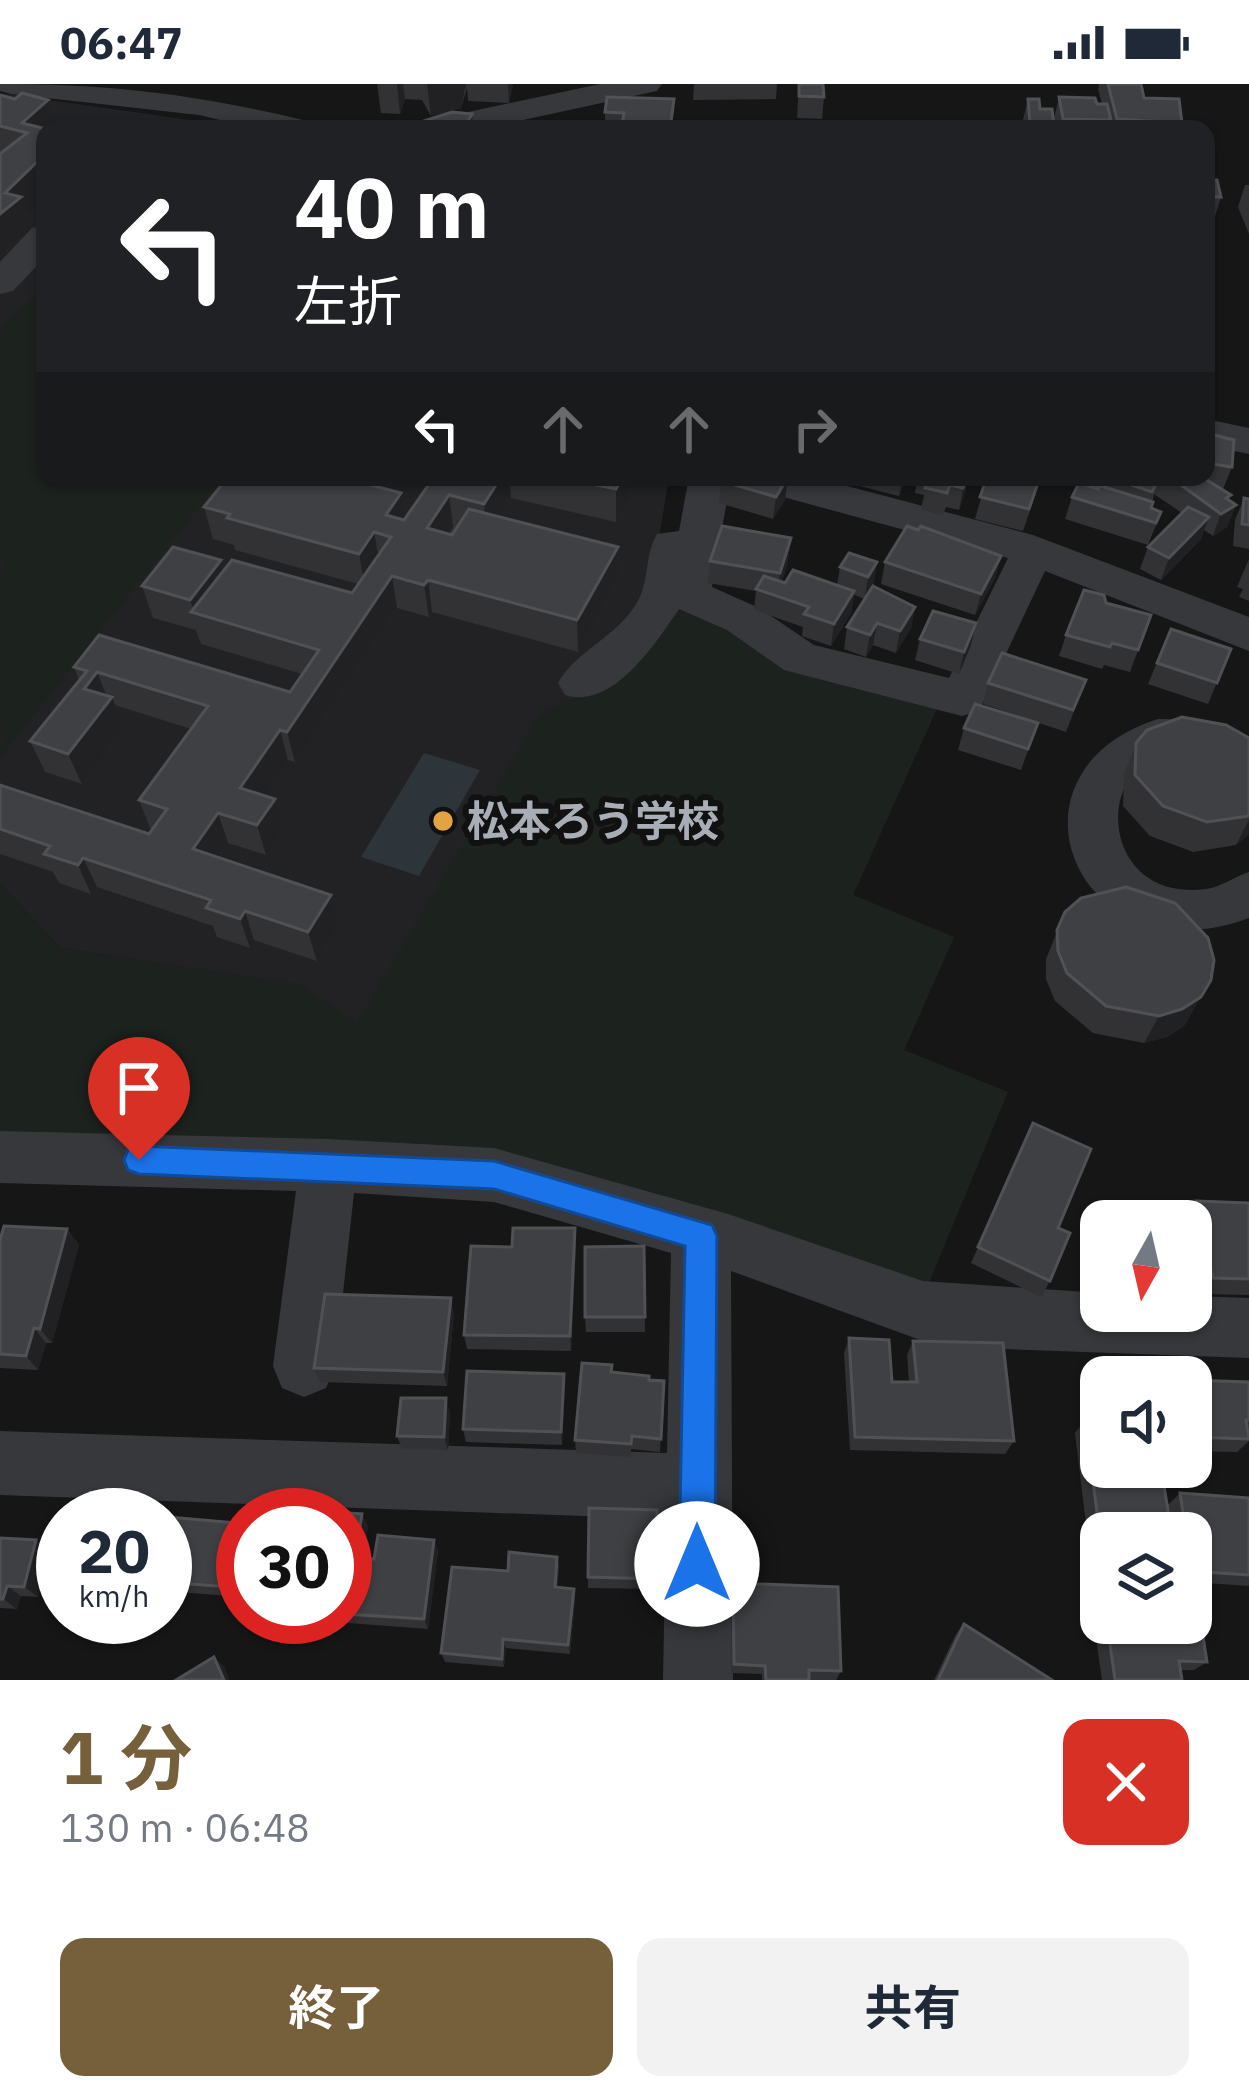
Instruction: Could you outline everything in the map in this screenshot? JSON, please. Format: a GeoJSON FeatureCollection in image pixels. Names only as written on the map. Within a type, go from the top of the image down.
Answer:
{"type":"FeatureCollection","features":[{"type":"Feature","properties":{"kind":"street"},"geometry":{"type":"LineString","coordinates":[[11,84],[159,116],[202,120]]}},
{"type":"Feature","properties":{"kind":"street"},"geometry":{"type":"LineString","coordinates":[[477,120],[646,84]]}},
{"type":"Feature","properties":{"kind":"street"},"geometry":{"type":"LineString","coordinates":[[0,283],[36,245]]}},
{"type":"Feature","properties":{"kind":"street"},"geometry":{"type":"LineString","coordinates":[[1215,434],[1249,441]]}},
{"type":"Feature","properties":{"kind":"street"},"geometry":{"type":"LineString","coordinates":[[581,682],[630,644],[662,601],[681,486]]}},
{"type":"Feature","properties":{"kind":"street"},"geometry":{"type":"LineString","coordinates":[[712,486],[721,536],[688,595],[743,619],[800,658],[962,699],[1033,550]]}},
{"type":"Feature","properties":{"kind":"street"},"geometry":{"type":"LineString","coordinates":[[794,486],[1033,550],[1249,635]]}},
{"type":"Feature","properties":{"kind":"street"},"geometry":{"type":"LineString","coordinates":[[870,555],[887,511]]}},
{"type":"Feature","properties":{"kind":"street"},"geometry":{"type":"LineString","coordinates":[[1249,764],[1203,740],[1148,739],[1129,747],[1114,761],[1088,824],[1099,863],[1134,897],[1190,912],[1220,908],[1249,893]]}},
{"type":"Feature","properties":{"kind":"street"},"geometry":{"type":"LineString","coordinates":[[0,1156],[328,1165],[494,1175],[701,1236],[922,1311],[1247,1336]]}},
{"type":"Feature","properties":{"kind":"street"},"geometry":{"type":"LineString","coordinates":[[304,1366],[328,1165]]}},
{"type":"Feature","properties":{"kind":"street"},"geometry":{"type":"LineString","coordinates":[[698,1680],[701,1236]]}},
{"type":"Feature","properties":{"kind":"street"},"geometry":{"type":"LineString","coordinates":[[0,1463],[697,1487]]}},
{"type":"Feature","properties":{"kind":"shaded area","name":"松本ろう学校"},"geometry":{"type":"Polygon","coordinates":[[[0,93],[190,120],[36,120],[36,486],[668,486],[653,575],[939,704],[853,895],[954,937],[904,1050],[1008,1092],[577,1175],[299,985],[60,948],[0,884],[0,93]]]}},
{"type":"Feature","properties":{"kind":"shaded area"},"geometry":{"type":"Polygon","coordinates":[[[36,295],[36,486],[216,486],[0,758],[0,571],[8,562],[0,558],[0,329],[36,295]]]}},
{"type":"Feature","properties":{"kind":"shaded area"},"geometry":{"type":"Polygon","coordinates":[[[677,599],[939,704],[853,895],[954,937],[904,1050],[1008,1092],[926,1290],[577,1175],[0,1136],[0,884],[60,948],[299,984],[357,1023],[540,714],[581,694],[677,599]]]}},
{"type":"Feature","properties":{"kind":"shaded area"},"geometry":{"type":"Polygon","coordinates":[[[424,753],[480,770],[419,876],[361,857],[424,753]]]}},
{"type":"Feature","properties":{"kind":"building"},"geometry":{"type":"Polygon","coordinates":[[[799,84],[823,84],[824,97],[799,96],[799,84]]]}},
{"type":"Feature","properties":{"kind":"building"},"geometry":{"type":"Polygon","coordinates":[[[1108,84],[1141,84],[1144,98],[1179,99],[1182,120],[1117,119],[1108,84]]]}},
{"type":"Feature","properties":{"kind":"building"},"geometry":{"type":"Polygon","coordinates":[[[22,93],[48,100],[22,123],[36,126],[36,163],[5,193],[21,197],[0,214],[0,154],[27,133],[0,126],[0,95],[15,99],[22,93]]]}},
{"type":"Feature","properties":{"kind":"building"},"geometry":{"type":"Polygon","coordinates":[[[607,97],[674,99],[671,120],[623,120],[624,113],[605,112],[607,97]]]}},
{"type":"Feature","properties":{"kind":"building"},"geometry":{"type":"Polygon","coordinates":[[[1059,97],[1095,98],[1097,104],[1107,104],[1111,120],[1063,119],[1059,97]]]}},
{"type":"Feature","properties":{"kind":"building"},"geometry":{"type":"Polygon","coordinates":[[[1028,99],[1039,99],[1040,109],[1052,109],[1053,120],[1030,120],[1028,99]]]}},
{"type":"Feature","properties":{"kind":"building"},"geometry":{"type":"Polygon","coordinates":[[[452,112],[472,114],[469,120],[427,120],[452,112]]]}},
{"type":"Feature","properties":{"kind":"building"},"geometry":{"type":"Polygon","coordinates":[[[1215,435],[1234,440],[1232,467],[1215,464],[1215,435]]]}},
{"type":"Feature","properties":{"kind":"building"},"geometry":{"type":"Polygon","coordinates":[[[1215,485],[1231,495],[1226,498],[1236,505],[1221,514],[1182,486],[1215,485]]]}},
{"type":"Feature","properties":{"kind":"building"},"geometry":{"type":"Polygon","coordinates":[[[221,486],[374,486],[401,493],[386,515],[404,520],[428,486],[495,486],[484,504],[449,495],[427,528],[452,535],[469,509],[618,547],[577,620],[428,580],[424,585],[392,576],[287,732],[280,730],[240,788],[275,799],[257,825],[218,813],[193,849],[331,895],[308,932],[245,911],[240,919],[206,908],[211,900],[83,858],[78,865],[44,854],[50,846],[0,829],[0,785],[149,834],[167,809],[139,800],[208,706],[97,672],[84,689],[112,697],[68,754],[30,741],[87,671],[74,667],[99,635],[290,692],[319,650],[191,612],[232,560],[352,593],[391,537],[374,532],[359,554],[227,518],[230,514],[204,507],[221,486]]]}},
{"type":"Feature","properties":{"kind":"building"},"geometry":{"type":"Polygon","coordinates":[[[738,486],[783,486],[776,497],[738,486]]]}},
{"type":"Feature","properties":{"kind":"building"},"geometry":{"type":"Polygon","coordinates":[[[926,486],[950,486],[947,493],[926,486]]]}},
{"type":"Feature","properties":{"kind":"building"},"geometry":{"type":"Polygon","coordinates":[[[984,486],[1037,486],[1029,509],[980,497],[984,486]]]}},
{"type":"Feature","properties":{"kind":"building"},"geometry":{"type":"Polygon","coordinates":[[[1078,486],[1101,486],[1153,502],[1151,508],[1161,512],[1156,523],[1072,497],[1078,486]]]}},
{"type":"Feature","properties":{"kind":"building"},"geometry":{"type":"Polygon","coordinates":[[[1244,498],[1249,499],[1249,525],[1242,524],[1244,498]]]}},
{"type":"Feature","properties":{"kind":"building"},"geometry":{"type":"Polygon","coordinates":[[[1188,507],[1209,517],[1169,558],[1148,547],[1188,507]]]}},
{"type":"Feature","properties":{"kind":"building"},"geometry":{"type":"Polygon","coordinates":[[[722,526],[791,538],[780,573],[710,561],[722,526]]]}},
{"type":"Feature","properties":{"kind":"building"},"geometry":{"type":"Polygon","coordinates":[[[907,526],[918,530],[921,526],[1001,556],[981,594],[885,562],[907,526]]]}},
{"type":"Feature","properties":{"kind":"building"},"geometry":{"type":"Polygon","coordinates":[[[173,547],[221,560],[190,600],[142,586],[173,547]]]}},
{"type":"Feature","properties":{"kind":"building"},"geometry":{"type":"Polygon","coordinates":[[[849,553],[877,562],[868,577],[840,567],[849,553]]]}},
{"type":"Feature","properties":{"kind":"building"},"geometry":{"type":"Polygon","coordinates":[[[793,570],[854,591],[834,624],[804,614],[809,607],[756,589],[764,576],[785,583],[793,570]]]}},
{"type":"Feature","properties":{"kind":"building"},"geometry":{"type":"Polygon","coordinates":[[[873,586],[915,607],[900,631],[877,623],[870,635],[847,627],[873,586]]]}},
{"type":"Feature","properties":{"kind":"building"},"geometry":{"type":"Polygon","coordinates":[[[1084,590],[1104,595],[1106,603],[1151,615],[1138,650],[1066,635],[1084,590]]]}},
{"type":"Feature","properties":{"kind":"building"},"geometry":{"type":"Polygon","coordinates":[[[933,611],[976,623],[964,652],[920,639],[933,611]]]}},
{"type":"Feature","properties":{"kind":"building"},"geometry":{"type":"Polygon","coordinates":[[[1171,629],[1231,649],[1217,683],[1157,663],[1171,629]]]}},
{"type":"Feature","properties":{"kind":"building"},"geometry":{"type":"Polygon","coordinates":[[[1002,653],[1086,680],[1073,710],[988,683],[1002,653]]]}},
{"type":"Feature","properties":{"kind":"building"},"geometry":{"type":"Polygon","coordinates":[[[975,704],[1038,723],[1028,749],[964,728],[975,704]]]}},
{"type":"Feature","properties":{"kind":"building"},"geometry":{"type":"Polygon","coordinates":[[[1182,717],[1226,725],[1249,738],[1249,816],[1207,822],[1163,806],[1135,775],[1136,743],[1147,730],[1182,717]]]}},
{"type":"Feature","properties":{"kind":"building"},"geometry":{"type":"Polygon","coordinates":[[[1126,887],[1175,903],[1208,938],[1214,960],[1211,980],[1201,997],[1182,1009],[1159,1016],[1106,1006],[1067,973],[1058,951],[1057,930],[1065,912],[1081,898],[1126,887]]]}},
{"type":"Feature","properties":{"kind":"building"},"geometry":{"type":"Polygon","coordinates":[[[1033,1123],[1091,1149],[1058,1228],[1070,1233],[1050,1281],[978,1247],[1033,1123]]]}},
{"type":"Feature","properties":{"kind":"building"},"geometry":{"type":"Polygon","coordinates":[[[1212,1202],[1249,1203],[1249,1279],[1213,1278],[1212,1202]]]}},
{"type":"Feature","properties":{"kind":"building"},"geometry":{"type":"Polygon","coordinates":[[[4,1226],[67,1229],[40,1329],[34,1328],[26,1356],[0,1354],[4,1226]]]}},
{"type":"Feature","properties":{"kind":"building"},"geometry":{"type":"Polygon","coordinates":[[[513,1228],[575,1228],[570,1336],[464,1335],[471,1246],[512,1247],[513,1228]]]}},
{"type":"Feature","properties":{"kind":"building"},"geometry":{"type":"Polygon","coordinates":[[[644,1246],[645,1317],[585,1317],[585,1247],[644,1246]]]}},
{"type":"Feature","properties":{"kind":"building"},"geometry":{"type":"Polygon","coordinates":[[[325,1294],[451,1298],[443,1372],[314,1368],[325,1294]]]}},
{"type":"Feature","properties":{"kind":"building"},"geometry":{"type":"Polygon","coordinates":[[[849,1338],[889,1340],[892,1382],[917,1382],[913,1341],[1003,1343],[1014,1441],[855,1437],[849,1338]]]}},
{"type":"Feature","properties":{"kind":"building"},"geometry":{"type":"Polygon","coordinates":[[[582,1363],[612,1365],[611,1372],[664,1381],[661,1439],[632,1436],[631,1444],[575,1440],[582,1363]]]}},
{"type":"Feature","properties":{"kind":"building"},"geometry":{"type":"Polygon","coordinates":[[[467,1371],[564,1374],[561,1432],[463,1429],[467,1371]]]}},
{"type":"Feature","properties":{"kind":"building"},"geometry":{"type":"Polygon","coordinates":[[[1212,1381],[1249,1382],[1249,1439],[1212,1438],[1212,1381]]]}},
{"type":"Feature","properties":{"kind":"building"},"geometry":{"type":"Polygon","coordinates":[[[401,1398],[446,1398],[444,1437],[397,1436],[401,1398]]]}},
{"type":"Feature","properties":{"kind":"building"},"geometry":{"type":"Polygon","coordinates":[[[1094,1488],[1164,1488],[1168,1512],[1097,1512],[1094,1488]]]}},
{"type":"Feature","properties":{"kind":"building"},"geometry":{"type":"Polygon","coordinates":[[[1180,1493],[1249,1498],[1249,1575],[1212,1572],[1212,1512],[1183,1512],[1180,1493]]]}},
{"type":"Feature","properties":{"kind":"building"},"geometry":{"type":"Polygon","coordinates":[[[589,1508],[657,1510],[656,1579],[588,1577],[589,1508]]]}},
{"type":"Feature","properties":{"kind":"building"},"geometry":{"type":"Polygon","coordinates":[[[192,1519],[216,1521],[216,1586],[192,1584],[192,1519]]]}},
{"type":"Feature","properties":{"kind":"building"},"geometry":{"type":"Polygon","coordinates":[[[378,1535],[434,1540],[424,1619],[372,1616],[372,1559],[378,1535]]]}},
{"type":"Feature","properties":{"kind":"building"},"geometry":{"type":"Polygon","coordinates":[[[0,1538],[36,1540],[24,1587],[7,1586],[0,1599],[0,1538]]]}},
{"type":"Feature","properties":{"kind":"building"},"geometry":{"type":"Polygon","coordinates":[[[509,1552],[557,1557],[555,1587],[574,1589],[568,1645],[503,1639],[502,1659],[441,1653],[452,1567],[508,1571],[509,1552]]]}},
{"type":"Feature","properties":{"kind":"building"},"geometry":{"type":"Polygon","coordinates":[[[733,1583],[838,1587],[841,1671],[809,1670],[809,1680],[766,1680],[765,1666],[734,1664],[733,1583]]]}},
{"type":"Feature","properties":{"kind":"building"},"geometry":{"type":"Polygon","coordinates":[[[964,1624],[1052,1680],[938,1680],[964,1624]]]}},
{"type":"Feature","properties":{"kind":"building"},"geometry":{"type":"Polygon","coordinates":[[[1110,1644],[1204,1644],[1207,1662],[1179,1661],[1182,1680],[1115,1680],[1110,1644]]]}},
{"type":"Feature","properties":{"kind":"building"},"geometry":{"type":"Polygon","coordinates":[[[214,1657],[224,1680],[176,1680],[214,1657]]]}},
{"type":"Feature","properties":{"kind":"place","name":"松本ろう学校"},"geometry":{"type":"Point","coordinates":[443,821]}},
{"type":"Feature","properties":{"kind":"route"},"geometry":{"type":"LineString","coordinates":[[139,1160],[494,1175],[701,1236],[697,1564]]}}]}
